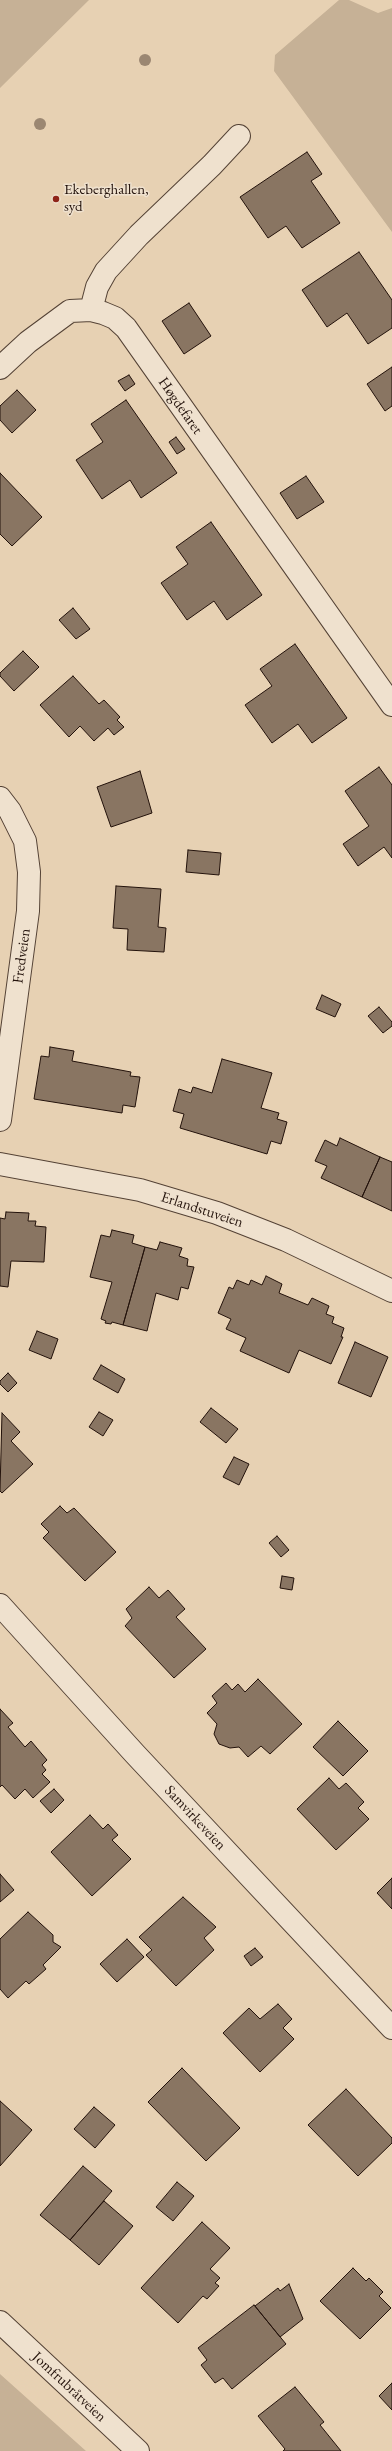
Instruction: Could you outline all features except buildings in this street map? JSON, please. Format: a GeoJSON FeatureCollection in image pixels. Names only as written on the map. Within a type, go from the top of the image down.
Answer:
{"type":"FeatureCollection","features":[{"type":"Feature","properties":{"kind":"street"},"geometry":{"type":"LineString","coordinates":[[91,310],[97,287],[106,271],[139,235],[212,165],[239,136]]}},
{"type":"Feature","properties":{"kind":"street","name":"Høgdefaret"},"geometry":{"type":"LineString","coordinates":[[0,368],[28,342],[70,311],[91,310],[103,312],[115,318],[126,328],[392,705]]}},
{"type":"Feature","properties":{"kind":"street","name":"Fredveien"},"geometry":{"type":"LineString","coordinates":[[0,798],[10,811],[25,841],[29,872],[28,911],[0,1120]]}},
{"type":"Feature","properties":{"kind":"street","name":"Erlandstuveien"},"geometry":{"type":"LineString","coordinates":[[0,1164],[140,1190],[217,1213],[308,1249],[392,1292]]}},
{"type":"Feature","properties":{"kind":"street","name":"Samvirkeveien"},"geometry":{"type":"LineString","coordinates":[[0,1605],[135,1754],[392,2028]]}},
{"type":"Feature","properties":{"kind":"street","name":"Jomfrubråtveien"},"geometry":{"type":"LineString","coordinates":[[0,2322],[138,2451]]}},
{"type":"Feature","properties":{"kind":"shaded area"},"geometry":{"type":"Polygon","coordinates":[[[0,0],[89,0],[0,88],[0,0]]]}},
{"type":"Feature","properties":{"kind":"shaded area"},"geometry":{"type":"Polygon","coordinates":[[[339,0],[349,0],[378,13],[392,8],[392,232],[274,71],[275,55],[339,0]]]}},
{"type":"Feature","properties":{"kind":"shaded area"},"geometry":{"type":"Polygon","coordinates":[[[0,2374],[86,2451],[0,2451],[0,2374]]]}},
{"type":"Feature","properties":{"kind":"place","name":"Ekeberghallen, syd"},"geometry":{"type":"Point","coordinates":[56,199]}}]}
